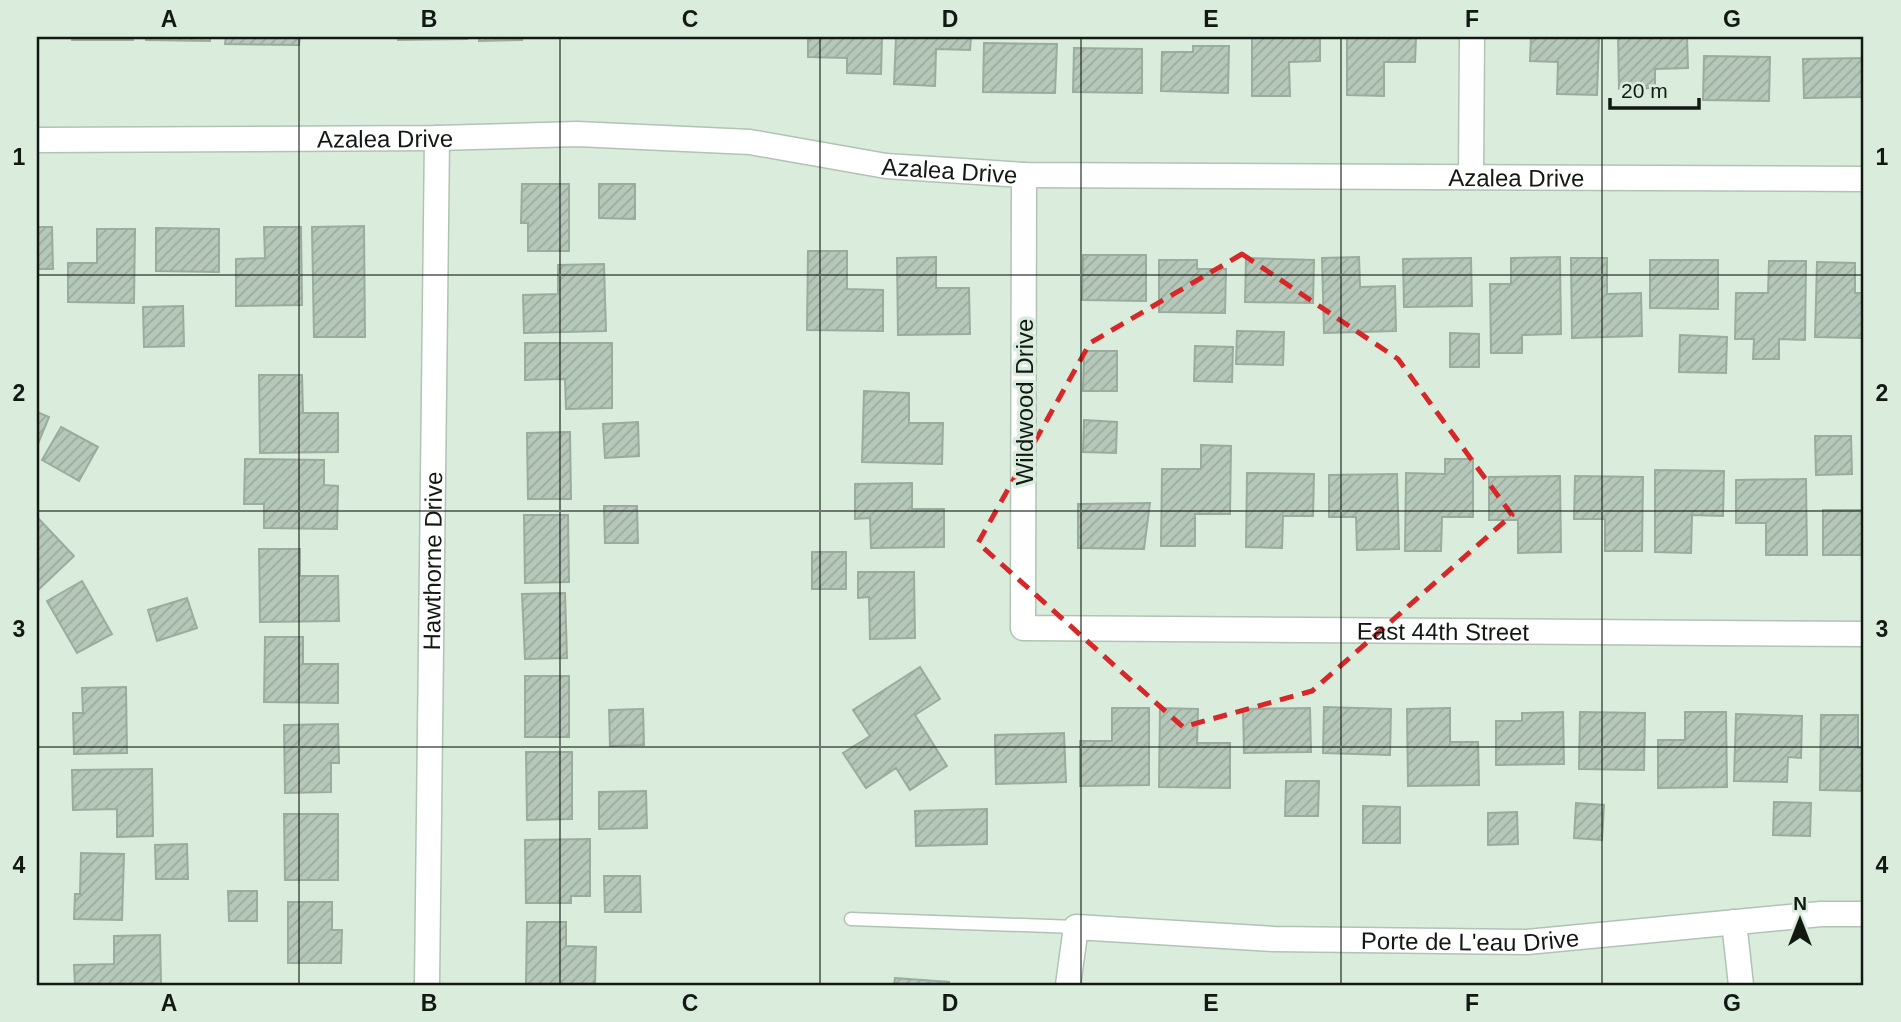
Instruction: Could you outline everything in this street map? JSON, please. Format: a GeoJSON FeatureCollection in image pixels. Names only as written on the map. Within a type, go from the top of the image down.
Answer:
{"type":"FeatureCollection","features":[{"type":"Feature","properties":{"kind":"street"},"geometry":{"type":"LineString","coordinates":[[1471,177],[1472,37]]}},
{"type":"Feature","properties":{"kind":"street","name":"Azalea Drive"},"geometry":{"type":"LineString","coordinates":[[37,140],[437,138],[577,134],[750,142],[887,166],[1024,175],[1864,179]]}},
{"type":"Feature","properties":{"kind":"street","name":"Hawthorne Drive"},"geometry":{"type":"LineString","coordinates":[[427,985],[437,138]]}},
{"type":"Feature","properties":{"kind":"street","name":"Wildwood Drive"},"geometry":{"type":"LineString","coordinates":[[1023,628],[1024,175]]}},
{"type":"Feature","properties":{"kind":"street","name":"East 44th Street"},"geometry":{"type":"LineString","coordinates":[[1023,628],[1864,634]]}},
{"type":"Feature","properties":{"kind":"street","name":"Porte de L'eau Drive"},"geometry":{"type":"LineString","coordinates":[[1076,927],[1274,939],[1527,942],[1821,914],[1864,914]]}},
{"type":"Feature","properties":{"kind":"street"},"geometry":{"type":"LineString","coordinates":[[1734,922],[1741,985]]}},
{"type":"Feature","properties":{"kind":"street"},"geometry":{"type":"LineString","coordinates":[[1068,985],[1076,927]]}},
{"type":"Feature","properties":{"kind":"lane"},"geometry":{"type":"LineString","coordinates":[[851,919],[1076,927]]}},
{"type":"Feature","properties":{"kind":"highlighted area"},"geometry":{"type":"Polygon","coordinates":[[[1242,254],[1398,359],[1512,515],[1312,691],[1183,727],[978,543],[1090,343],[1242,254]]]}},
{"type":"Feature","properties":{"kind":"building"},"geometry":{"type":"Polygon","coordinates":[[[72,37],[133,37],[133,40],[72,40],[72,37]]]}},
{"type":"Feature","properties":{"kind":"building"},"geometry":{"type":"Polygon","coordinates":[[[146,37],[210,37],[210,41],[146,40],[146,37]]]}},
{"type":"Feature","properties":{"kind":"building"},"geometry":{"type":"Polygon","coordinates":[[[226,37],[300,37],[299,45],[225,44],[226,37]]]}},
{"type":"Feature","properties":{"kind":"building"},"geometry":{"type":"Polygon","coordinates":[[[398,37],[467,37],[467,39],[398,40],[398,37]]]}},
{"type":"Feature","properties":{"kind":"building"},"geometry":{"type":"Polygon","coordinates":[[[479,37],[522,37],[522,40],[479,41],[479,37]]]}},
{"type":"Feature","properties":{"kind":"building"},"geometry":{"type":"Polygon","coordinates":[[[808,37],[882,37],[881,74],[847,73],[847,58],[808,57],[808,37]]]}},
{"type":"Feature","properties":{"kind":"building"},"geometry":{"type":"Polygon","coordinates":[[[896,37],[971,37],[970,50],[936,49],[935,86],[894,84],[896,37]]]}},
{"type":"Feature","properties":{"kind":"building"},"geometry":{"type":"Polygon","coordinates":[[[1252,37],[1320,37],[1320,61],[1289,62],[1290,96],[1252,96],[1252,37]]]}},
{"type":"Feature","properties":{"kind":"building"},"geometry":{"type":"Polygon","coordinates":[[[1347,37],[1416,37],[1415,62],[1384,62],[1384,96],[1347,95],[1347,37]]]}},
{"type":"Feature","properties":{"kind":"building"},"geometry":{"type":"Polygon","coordinates":[[[1531,37],[1599,37],[1597,95],[1557,94],[1558,62],[1530,61],[1531,37]]]}},
{"type":"Feature","properties":{"kind":"building"},"geometry":{"type":"Polygon","coordinates":[[[1618,37],[1687,37],[1688,68],[1655,69],[1655,88],[1619,89],[1618,37]]]}},
{"type":"Feature","properties":{"kind":"building"},"geometry":{"type":"Polygon","coordinates":[[[984,43],[1057,44],[1055,93],[983,92],[984,43]]]}},
{"type":"Feature","properties":{"kind":"building"},"geometry":{"type":"Polygon","coordinates":[[[1193,46],[1229,46],[1228,93],[1161,91],[1162,52],[1193,52],[1193,46]]]}},
{"type":"Feature","properties":{"kind":"building"},"geometry":{"type":"Polygon","coordinates":[[[1074,48],[1142,49],[1142,93],[1073,92],[1074,48]]]}},
{"type":"Feature","properties":{"kind":"building"},"geometry":{"type":"Polygon","coordinates":[[[1704,56],[1770,57],[1769,101],[1703,100],[1704,56]]]}},
{"type":"Feature","properties":{"kind":"building"},"geometry":{"type":"Polygon","coordinates":[[[1864,58],[1864,97],[1804,98],[1803,59],[1864,58]]]}},
{"type":"Feature","properties":{"kind":"building"},"geometry":{"type":"Polygon","coordinates":[[[522,184],[569,184],[569,251],[528,251],[528,223],[521,223],[522,184]]]}},
{"type":"Feature","properties":{"kind":"building"},"geometry":{"type":"Polygon","coordinates":[[[599,184],[635,184],[635,219],[599,218],[599,184]]]}},
{"type":"Feature","properties":{"kind":"building"},"geometry":{"type":"Polygon","coordinates":[[[364,226],[365,337],[314,337],[312,227],[364,226]]]}},
{"type":"Feature","properties":{"kind":"building"},"geometry":{"type":"Polygon","coordinates":[[[37,227],[52,227],[53,269],[37,269],[37,227]]]}},
{"type":"Feature","properties":{"kind":"building"},"geometry":{"type":"Polygon","coordinates":[[[264,227],[301,227],[302,305],[236,306],[236,259],[265,258],[264,227]]]}},
{"type":"Feature","properties":{"kind":"building"},"geometry":{"type":"Polygon","coordinates":[[[156,228],[219,229],[219,272],[156,271],[156,228]]]}},
{"type":"Feature","properties":{"kind":"building"},"geometry":{"type":"Polygon","coordinates":[[[97,229],[135,229],[134,303],[68,302],[68,263],[97,263],[97,229]]]}},
{"type":"Feature","properties":{"kind":"building"},"geometry":{"type":"Polygon","coordinates":[[[808,251],[847,251],[847,289],[883,290],[883,331],[807,330],[808,251]]]}},
{"type":"Feature","properties":{"kind":"building"},"geometry":{"type":"Polygon","coordinates":[[[1083,255],[1146,255],[1146,301],[1082,300],[1083,255]]]}},
{"type":"Feature","properties":{"kind":"building"},"geometry":{"type":"Polygon","coordinates":[[[936,257],[936,288],[969,288],[970,334],[898,335],[897,258],[936,257]]]}},
{"type":"Feature","properties":{"kind":"building"},"geometry":{"type":"Polygon","coordinates":[[[1359,257],[1360,287],[1395,286],[1396,331],[1324,333],[1322,258],[1359,257]]]}},
{"type":"Feature","properties":{"kind":"building"},"geometry":{"type":"Polygon","coordinates":[[[1560,257],[1561,334],[1522,335],[1522,353],[1491,353],[1490,284],[1511,284],[1511,258],[1560,257]]]}},
{"type":"Feature","properties":{"kind":"building"},"geometry":{"type":"Polygon","coordinates":[[[1246,258],[1314,260],[1313,303],[1245,302],[1246,258]]]}},
{"type":"Feature","properties":{"kind":"building"},"geometry":{"type":"Polygon","coordinates":[[[1471,258],[1472,306],[1404,307],[1403,259],[1471,258]]]}},
{"type":"Feature","properties":{"kind":"building"},"geometry":{"type":"Polygon","coordinates":[[[1571,258],[1607,258],[1607,294],[1641,293],[1642,336],[1572,338],[1571,258]]]}},
{"type":"Feature","properties":{"kind":"building"},"geometry":{"type":"Polygon","coordinates":[[[1159,260],[1197,260],[1197,269],[1226,269],[1225,313],[1159,312],[1159,260]]]}},
{"type":"Feature","properties":{"kind":"building"},"geometry":{"type":"Polygon","coordinates":[[[1650,260],[1718,260],[1718,309],[1650,308],[1650,260]]]}},
{"type":"Feature","properties":{"kind":"building"},"geometry":{"type":"Polygon","coordinates":[[[1769,261],[1806,261],[1805,340],[1779,339],[1779,359],[1753,359],[1754,339],[1735,339],[1736,293],[1768,293],[1769,261]]]}},
{"type":"Feature","properties":{"kind":"building"},"geometry":{"type":"Polygon","coordinates":[[[1817,262],[1855,263],[1855,293],[1864,293],[1864,338],[1815,337],[1817,262]]]}},
{"type":"Feature","properties":{"kind":"building"},"geometry":{"type":"Polygon","coordinates":[[[604,264],[606,331],[524,333],[523,295],[558,294],[558,265],[604,264]]]}},
{"type":"Feature","properties":{"kind":"building"},"geometry":{"type":"Polygon","coordinates":[[[183,306],[184,346],[144,347],[143,307],[183,306]]]}},
{"type":"Feature","properties":{"kind":"building"},"geometry":{"type":"Polygon","coordinates":[[[1237,331],[1284,332],[1283,365],[1236,364],[1237,331]]]}},
{"type":"Feature","properties":{"kind":"building"},"geometry":{"type":"Polygon","coordinates":[[[1450,333],[1479,334],[1479,367],[1450,367],[1450,333]]]}},
{"type":"Feature","properties":{"kind":"building"},"geometry":{"type":"Polygon","coordinates":[[[1680,335],[1727,337],[1726,373],[1679,372],[1680,335]]]}},
{"type":"Feature","properties":{"kind":"building"},"geometry":{"type":"Polygon","coordinates":[[[525,343],[612,343],[612,408],[566,409],[565,379],[525,380],[525,343]]]}},
{"type":"Feature","properties":{"kind":"building"},"geometry":{"type":"Polygon","coordinates":[[[1195,346],[1233,347],[1232,382],[1194,381],[1195,346]]]}},
{"type":"Feature","properties":{"kind":"building"},"geometry":{"type":"Polygon","coordinates":[[[1084,351],[1117,351],[1117,391],[1083,391],[1084,351]]]}},
{"type":"Feature","properties":{"kind":"building"},"geometry":{"type":"Polygon","coordinates":[[[259,375],[302,375],[303,413],[338,413],[338,452],[260,453],[259,375]]]}},
{"type":"Feature","properties":{"kind":"building"},"geometry":{"type":"Polygon","coordinates":[[[864,391],[909,393],[909,423],[943,423],[942,464],[862,462],[864,391]]]}},
{"type":"Feature","properties":{"kind":"building"},"geometry":{"type":"Polygon","coordinates":[[[37,412],[49,417],[37,446],[37,412]]]}},
{"type":"Feature","properties":{"kind":"building"},"geometry":{"type":"Polygon","coordinates":[[[1084,420],[1117,422],[1116,453],[1083,452],[1084,420]]]}},
{"type":"Feature","properties":{"kind":"building"},"geometry":{"type":"Polygon","coordinates":[[[638,422],[639,456],[605,458],[603,424],[638,422]]]}},
{"type":"Feature","properties":{"kind":"building"},"geometry":{"type":"Polygon","coordinates":[[[61,427],[98,447],[79,481],[42,460],[61,427]]]}},
{"type":"Feature","properties":{"kind":"building"},"geometry":{"type":"Polygon","coordinates":[[[570,432],[571,499],[528,499],[527,433],[570,432]]]}},
{"type":"Feature","properties":{"kind":"building"},"geometry":{"type":"Polygon","coordinates":[[[1815,436],[1851,436],[1852,474],[1816,475],[1815,436]]]}},
{"type":"Feature","properties":{"kind":"building"},"geometry":{"type":"Polygon","coordinates":[[[1201,445],[1231,446],[1230,514],[1195,514],[1195,546],[1161,546],[1162,469],[1201,469],[1201,445]]]}},
{"type":"Feature","properties":{"kind":"building"},"geometry":{"type":"Polygon","coordinates":[[[245,459],[324,460],[324,485],[338,486],[337,529],[264,528],[264,504],[244,504],[245,459]]]}},
{"type":"Feature","properties":{"kind":"building"},"geometry":{"type":"Polygon","coordinates":[[[1445,459],[1473,459],[1473,517],[1442,517],[1441,551],[1405,551],[1406,473],[1445,474],[1445,459]]]}},
{"type":"Feature","properties":{"kind":"building"},"geometry":{"type":"Polygon","coordinates":[[[1655,470],[1724,471],[1723,516],[1692,515],[1691,553],[1655,552],[1655,470]]]}},
{"type":"Feature","properties":{"kind":"building"},"geometry":{"type":"Polygon","coordinates":[[[1247,473],[1314,474],[1313,516],[1283,516],[1282,548],[1246,547],[1247,473]]]}},
{"type":"Feature","properties":{"kind":"building"},"geometry":{"type":"Polygon","coordinates":[[[1397,474],[1399,549],[1357,550],[1356,517],[1329,517],[1329,475],[1397,474]]]}},
{"type":"Feature","properties":{"kind":"building"},"geometry":{"type":"Polygon","coordinates":[[[1560,476],[1561,552],[1518,553],[1518,520],[1489,520],[1489,477],[1560,476]]]}},
{"type":"Feature","properties":{"kind":"building"},"geometry":{"type":"Polygon","coordinates":[[[1575,476],[1643,477],[1642,551],[1605,551],[1605,519],[1574,519],[1575,476]]]}},
{"type":"Feature","properties":{"kind":"building"},"geometry":{"type":"Polygon","coordinates":[[[1806,479],[1807,555],[1766,555],[1766,523],[1736,523],[1736,480],[1806,479]]]}},
{"type":"Feature","properties":{"kind":"building"},"geometry":{"type":"Polygon","coordinates":[[[912,483],[912,509],[944,509],[944,547],[871,548],[870,518],[855,519],[855,484],[912,483]]]}},
{"type":"Feature","properties":{"kind":"building"},"geometry":{"type":"Polygon","coordinates":[[[1150,503],[1144,549],[1078,548],[1078,504],[1150,503]]]}},
{"type":"Feature","properties":{"kind":"building"},"geometry":{"type":"Polygon","coordinates":[[[604,506],[637,506],[638,543],[605,543],[604,506]]]}},
{"type":"Feature","properties":{"kind":"building"},"geometry":{"type":"Polygon","coordinates":[[[1823,510],[1864,510],[1864,555],[1823,555],[1823,510]]]}},
{"type":"Feature","properties":{"kind":"building"},"geometry":{"type":"Polygon","coordinates":[[[524,515],[568,515],[569,582],[525,583],[524,515]]]}},
{"type":"Feature","properties":{"kind":"building"},"geometry":{"type":"Polygon","coordinates":[[[37,517],[74,556],[38,590],[37,588],[37,517]]]}},
{"type":"Feature","properties":{"kind":"building"},"geometry":{"type":"Polygon","coordinates":[[[259,549],[300,549],[300,576],[338,576],[339,621],[260,622],[259,549]]]}},
{"type":"Feature","properties":{"kind":"building"},"geometry":{"type":"Polygon","coordinates":[[[812,552],[846,552],[846,589],[812,589],[812,552]]]}},
{"type":"Feature","properties":{"kind":"building"},"geometry":{"type":"Polygon","coordinates":[[[858,572],[914,572],[915,638],[870,639],[869,597],[858,598],[858,572]]]}},
{"type":"Feature","properties":{"kind":"building"},"geometry":{"type":"Polygon","coordinates":[[[82,581],[112,634],[77,653],[47,601],[82,581]]]}},
{"type":"Feature","properties":{"kind":"building"},"geometry":{"type":"Polygon","coordinates":[[[565,593],[567,658],[525,659],[522,594],[565,593]]]}},
{"type":"Feature","properties":{"kind":"building"},"geometry":{"type":"Polygon","coordinates":[[[187,598],[197,628],[157,641],[148,610],[187,598]]]}},
{"type":"Feature","properties":{"kind":"building"},"geometry":{"type":"Polygon","coordinates":[[[265,637],[303,637],[303,664],[338,664],[338,703],[264,702],[265,637]]]}},
{"type":"Feature","properties":{"kind":"building"},"geometry":{"type":"Polygon","coordinates":[[[920,667],[940,699],[915,715],[947,766],[910,790],[896,768],[866,788],[843,753],[870,736],[853,710],[920,667]]]}},
{"type":"Feature","properties":{"kind":"building"},"geometry":{"type":"Polygon","coordinates":[[[525,676],[569,676],[569,737],[525,737],[525,676]]]}},
{"type":"Feature","properties":{"kind":"building"},"geometry":{"type":"Polygon","coordinates":[[[126,687],[127,753],[74,754],[73,713],[83,713],[82,688],[126,687]]]}},
{"type":"Feature","properties":{"kind":"building"},"geometry":{"type":"Polygon","coordinates":[[[1324,707],[1391,709],[1390,755],[1323,753],[1324,707]]]}},
{"type":"Feature","properties":{"kind":"building"},"geometry":{"type":"Polygon","coordinates":[[[1112,708],[1149,708],[1149,785],[1080,786],[1080,741],[1112,741],[1112,708]]]}},
{"type":"Feature","properties":{"kind":"building"},"geometry":{"type":"Polygon","coordinates":[[[1160,708],[1198,709],[1197,743],[1230,743],[1230,788],[1159,787],[1160,708]]]}},
{"type":"Feature","properties":{"kind":"building"},"geometry":{"type":"Polygon","coordinates":[[[1310,708],[1311,752],[1244,753],[1243,709],[1310,708]]]}},
{"type":"Feature","properties":{"kind":"building"},"geometry":{"type":"Polygon","coordinates":[[[1450,708],[1450,742],[1478,742],[1479,785],[1408,786],[1407,709],[1450,708]]]}},
{"type":"Feature","properties":{"kind":"building"},"geometry":{"type":"Polygon","coordinates":[[[643,709],[644,745],[610,746],[609,710],[643,709]]]}},
{"type":"Feature","properties":{"kind":"building"},"geometry":{"type":"Polygon","coordinates":[[[1563,712],[1564,764],[1496,765],[1496,721],[1522,721],[1522,713],[1563,712]]]}},
{"type":"Feature","properties":{"kind":"building"},"geometry":{"type":"Polygon","coordinates":[[[1580,712],[1645,713],[1644,770],[1579,769],[1580,712]]]}},
{"type":"Feature","properties":{"kind":"building"},"geometry":{"type":"Polygon","coordinates":[[[1685,712],[1726,712],[1727,787],[1658,788],[1658,740],[1685,740],[1685,712]]]}},
{"type":"Feature","properties":{"kind":"building"},"geometry":{"type":"Polygon","coordinates":[[[1736,714],[1802,716],[1801,758],[1788,757],[1787,782],[1734,781],[1736,714]]]}},
{"type":"Feature","properties":{"kind":"building"},"geometry":{"type":"Polygon","coordinates":[[[1821,715],[1858,715],[1858,748],[1864,748],[1864,791],[1820,790],[1821,715]]]}},
{"type":"Feature","properties":{"kind":"building"},"geometry":{"type":"Polygon","coordinates":[[[338,724],[339,763],[331,763],[331,792],[285,793],[284,725],[338,724]]]}},
{"type":"Feature","properties":{"kind":"building"},"geometry":{"type":"Polygon","coordinates":[[[1064,733],[1066,782],[996,784],[995,735],[1064,733]]]}},
{"type":"Feature","properties":{"kind":"building"},"geometry":{"type":"Polygon","coordinates":[[[526,752],[572,752],[572,819],[527,820],[526,752]]]}},
{"type":"Feature","properties":{"kind":"building"},"geometry":{"type":"Polygon","coordinates":[[[152,769],[153,836],[117,837],[117,809],[73,810],[72,770],[152,769]]]}},
{"type":"Feature","properties":{"kind":"building"},"geometry":{"type":"Polygon","coordinates":[[[1286,781],[1319,781],[1318,816],[1285,816],[1286,781]]]}},
{"type":"Feature","properties":{"kind":"building"},"geometry":{"type":"Polygon","coordinates":[[[646,791],[647,828],[599,829],[599,792],[646,791]]]}},
{"type":"Feature","properties":{"kind":"building"},"geometry":{"type":"Polygon","coordinates":[[[1774,802],[1811,803],[1810,836],[1773,835],[1774,802]]]}},
{"type":"Feature","properties":{"kind":"building"},"geometry":{"type":"Polygon","coordinates":[[[1576,803],[1604,805],[1602,840],[1574,838],[1576,803]]]}},
{"type":"Feature","properties":{"kind":"building"},"geometry":{"type":"Polygon","coordinates":[[[1363,806],[1400,807],[1400,843],[1363,843],[1363,806]]]}},
{"type":"Feature","properties":{"kind":"building"},"geometry":{"type":"Polygon","coordinates":[[[987,809],[987,844],[916,846],[915,811],[987,809]]]}},
{"type":"Feature","properties":{"kind":"building"},"geometry":{"type":"Polygon","coordinates":[[[1517,812],[1518,844],[1488,845],[1488,813],[1517,812]]]}},
{"type":"Feature","properties":{"kind":"building"},"geometry":{"type":"Polygon","coordinates":[[[284,814],[338,814],[338,880],[285,880],[284,814]]]}},
{"type":"Feature","properties":{"kind":"building"},"geometry":{"type":"Polygon","coordinates":[[[590,839],[590,896],[571,896],[571,903],[526,903],[525,840],[590,839]]]}},
{"type":"Feature","properties":{"kind":"building"},"geometry":{"type":"Polygon","coordinates":[[[187,844],[188,879],[156,879],[155,845],[187,844]]]}},
{"type":"Feature","properties":{"kind":"building"},"geometry":{"type":"Polygon","coordinates":[[[81,853],[124,854],[122,920],[74,919],[75,894],[80,894],[81,853]]]}},
{"type":"Feature","properties":{"kind":"building"},"geometry":{"type":"Polygon","coordinates":[[[604,876],[640,876],[641,912],[605,912],[604,876]]]}},
{"type":"Feature","properties":{"kind":"building"},"geometry":{"type":"Polygon","coordinates":[[[228,891],[257,891],[257,921],[229,921],[228,891]]]}},
{"type":"Feature","properties":{"kind":"building"},"geometry":{"type":"Polygon","coordinates":[[[288,902],[332,902],[332,930],[342,930],[341,963],[288,963],[288,902]]]}},
{"type":"Feature","properties":{"kind":"building"},"geometry":{"type":"Polygon","coordinates":[[[527,922],[566,922],[566,946],[596,947],[595,985],[526,985],[527,922]]]}},
{"type":"Feature","properties":{"kind":"building"},"geometry":{"type":"Polygon","coordinates":[[[160,935],[161,985],[75,985],[74,965],[114,964],[114,936],[160,935]]]}},
{"type":"Feature","properties":{"kind":"building"},"geometry":{"type":"Polygon","coordinates":[[[895,978],[949,982],[949,985],[894,985],[895,978]]]}}]}
